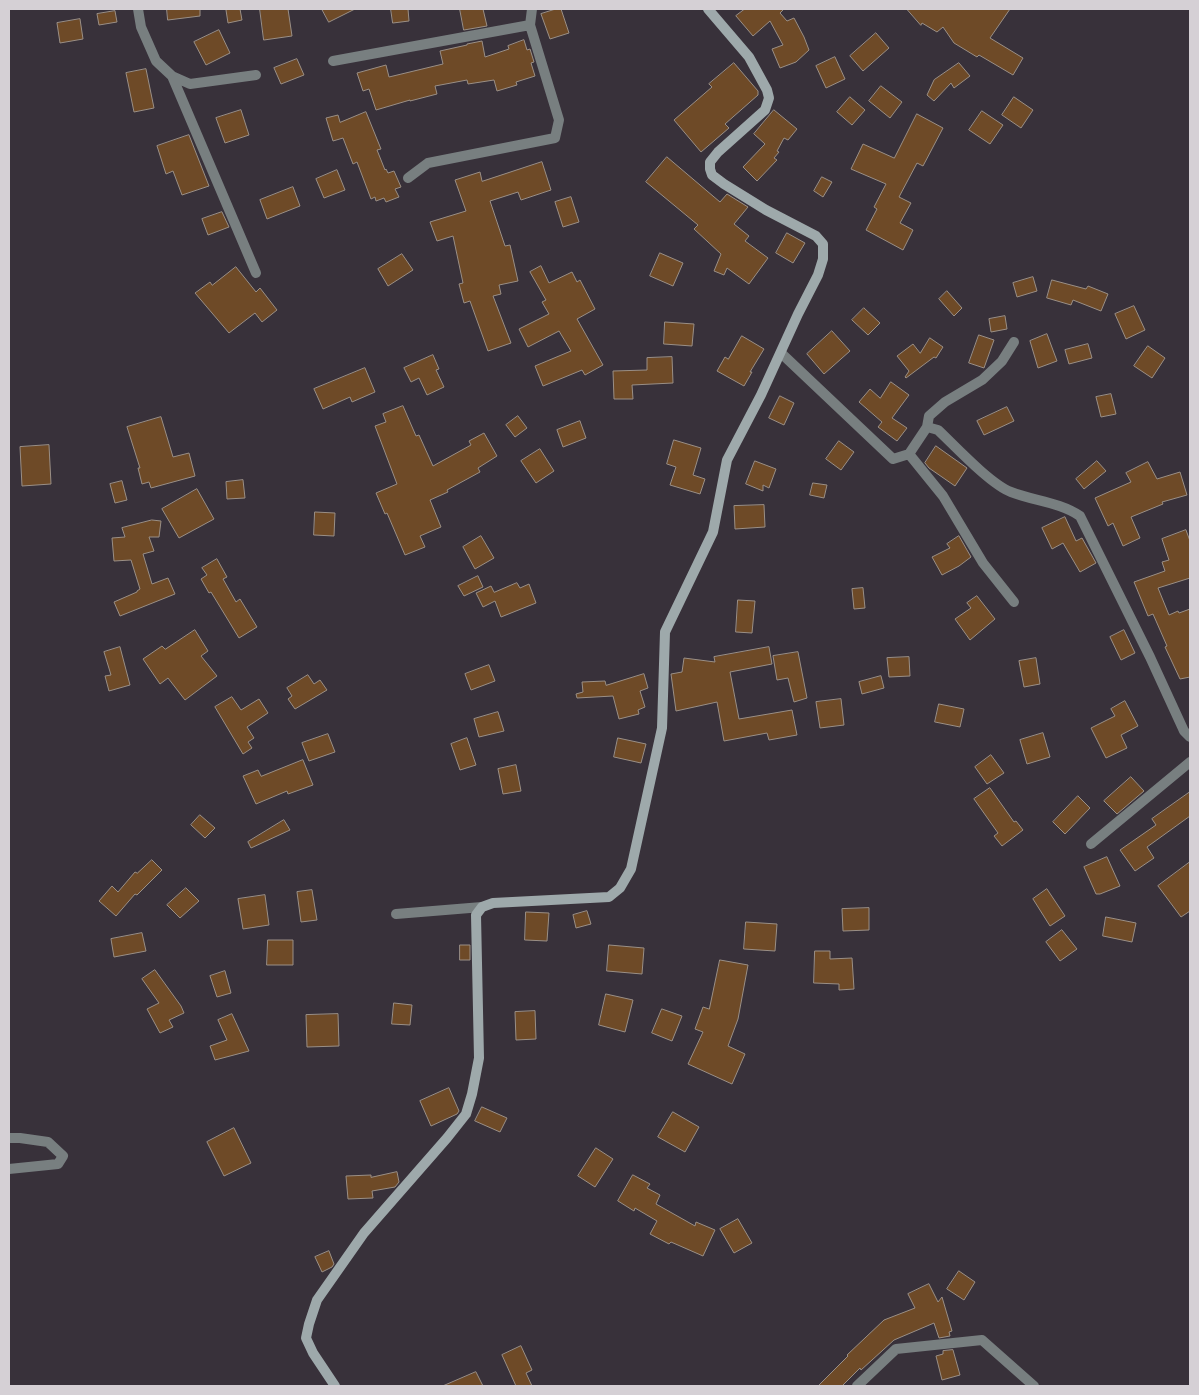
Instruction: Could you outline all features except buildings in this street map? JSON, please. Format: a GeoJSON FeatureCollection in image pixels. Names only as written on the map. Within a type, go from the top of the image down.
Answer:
{"type":"FeatureCollection","features":[{"type":"Feature","properties":{"kind":"street"},"geometry":{"type":"LineString","coordinates":[[138,9],[141,27],[156,61],[172,76],[190,84],[256,75]]}},
{"type":"Feature","properties":{"kind":"street"},"geometry":{"type":"LineString","coordinates":[[408,178],[428,163],[555,138],[559,120],[530,25],[532,9]]}},
{"type":"Feature","properties":{"kind":"street"},"geometry":{"type":"LineString","coordinates":[[396,914],[482,907],[493,903],[609,897],[620,888],[631,869],[662,728],[665,632],[713,532],[727,460],[781,353],[818,275],[823,260],[823,244],[816,236],[766,210],[712,175],[710,162],[718,152],[765,110],[769,98],[767,90],[749,57],[708,9]]}},
{"type":"Feature","properties":{"kind":"street"},"geometry":{"type":"LineString","coordinates":[[333,61],[530,25]]}},
{"type":"Feature","properties":{"kind":"street"},"geometry":{"type":"LineString","coordinates":[[172,76],[256,274]]}},
{"type":"Feature","properties":{"kind":"street"},"geometry":{"type":"LineString","coordinates":[[781,353],[893,459],[909,454],[927,427],[929,416],[944,402],[982,380],[1002,361],[1014,342]]}},
{"type":"Feature","properties":{"kind":"street"},"geometry":{"type":"LineString","coordinates":[[927,427],[938,430],[990,478],[1010,492],[1068,508],[1080,516],[1146,648],[1184,731],[1190,737]]}},
{"type":"Feature","properties":{"kind":"street"},"geometry":{"type":"LineString","coordinates":[[909,454],[943,496],[983,563],[1014,602]]}},
{"type":"Feature","properties":{"kind":"street"},"geometry":{"type":"LineString","coordinates":[[1091,844],[1190,762]]}},
{"type":"Feature","properties":{"kind":"street"},"geometry":{"type":"LineString","coordinates":[[335,1386],[313,1353],[306,1338],[317,1300],[364,1233],[466,1114],[479,1058],[476,914],[482,907]]}},
{"type":"Feature","properties":{"kind":"street"},"geometry":{"type":"LineString","coordinates":[[9,1138],[48,1142],[63,1156],[58,1164],[9,1169]]}},
{"type":"Feature","properties":{"kind":"street"},"geometry":{"type":"LineString","coordinates":[[857,1386],[896,1349],[982,1340],[1034,1386]]}}]}
